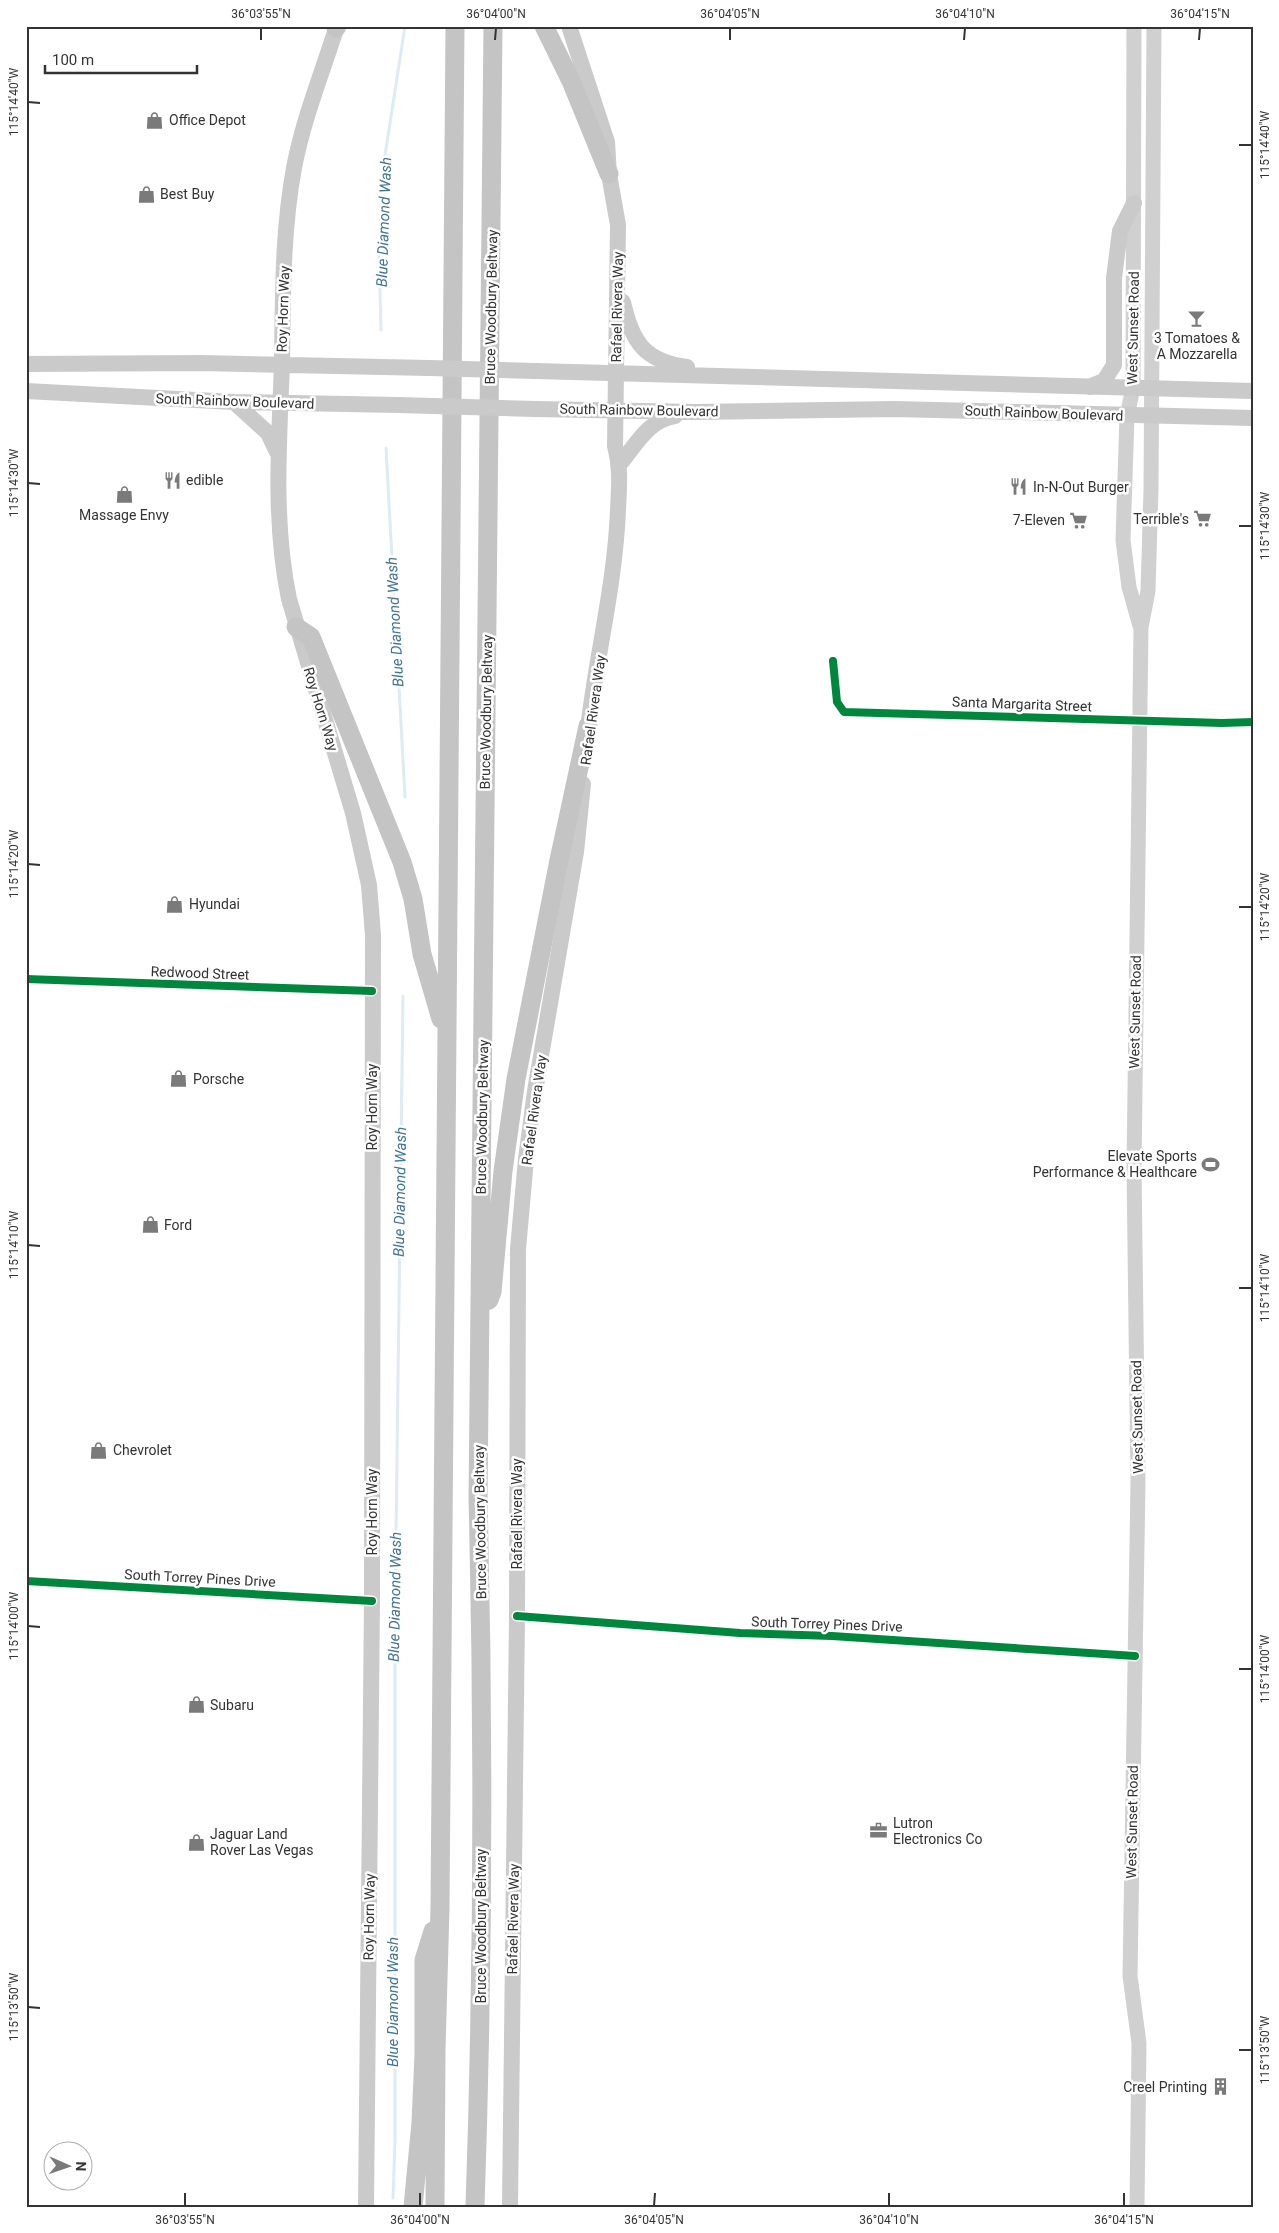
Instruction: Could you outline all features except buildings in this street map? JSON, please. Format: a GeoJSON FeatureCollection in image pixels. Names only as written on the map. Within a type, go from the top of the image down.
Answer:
{"type":"FeatureCollection","features":[{"type":"Feature","properties":{"kind":"highway"},"geometry":{"type":"LineString","coordinates":[[435,2207],[436,2050],[440,1908],[455,26]]}},
{"type":"Feature","properties":{"kind":"highway","name":"Bruce Woodbury Beltway"},"geometry":{"type":"LineString","coordinates":[[475,2207],[481,1990],[481,1642],[478,1499],[493,26]]}},
{"type":"Feature","properties":{"kind":"highway"},"geometry":{"type":"LineString","coordinates":[[544,26],[571,81],[609,174]]}},
{"type":"Feature","properties":{"kind":"highway"},"geometry":{"type":"LineString","coordinates":[[296,627],[311,637],[402,862],[413,899],[422,954],[447,1036]]}},
{"type":"Feature","properties":{"kind":"highway"},"geometry":{"type":"LineString","coordinates":[[480,1330],[492,1292],[503,1171],[516,1079],[559,860],[588,726]]}},
{"type":"Feature","properties":{"kind":"highway"},"geometry":{"type":"LineString","coordinates":[[413,2207],[421,2123],[424,1960],[440,1908]]}},
{"type":"Feature","properties":{"kind":"highway"},"geometry":{"type":"LineString","coordinates":[[478,2118],[483,2207]]}},
{"type":"Feature","properties":{"kind":"main road","name":"Rafael Rivera Way"},"geometry":{"type":"LineString","coordinates":[[510,2207],[520,1222],[535,1091],[576,852],[588,726],[614,562],[620,464],[615,446],[618,225],[609,174],[607,142],[569,26]]}},
{"type":"Feature","properties":{"kind":"main road","name":"West Sunset Road"},"geometry":{"type":"LineString","coordinates":[[1134,26],[1133,388],[1127,416],[1124,540],[1129,586],[1141,627]]}},
{"type":"Feature","properties":{"kind":"main road","name":"West Sunset Road"},"geometry":{"type":"LineString","coordinates":[[1137,2207],[1140,2043],[1130,1976],[1138,1482],[1134,1168],[1141,627],[1148,591],[1152,389],[1154,26]]}},
{"type":"Feature","properties":{"kind":"main road","name":"Roy Horn Way"},"geometry":{"type":"LineString","coordinates":[[336,27],[294,167],[285,246],[279,457],[280,544],[283,573],[296,627],[353,813],[369,885],[373,935],[372,1602],[366,2207]]}},
{"type":"Feature","properties":{"kind":"main road"},"geometry":{"type":"LineString","coordinates":[[1087,388],[1104,381],[1114,366],[1114,278],[1120,231],[1134,202],[1152,203]]}},
{"type":"Feature","properties":{"kind":"main road"},"geometry":{"type":"LineString","coordinates":[[617,278],[626,318],[635,340],[642,348],[663,362],[692,367],[758,370],[801,380]]}},
{"type":"Feature","properties":{"kind":"main road","name":"South Rainbow Boulevard"},"geometry":{"type":"LineString","coordinates":[[26,364],[282,365],[1253,391]]}},
{"type":"Feature","properties":{"kind":"main road","name":"South Rainbow Boulevard"},"geometry":{"type":"LineString","coordinates":[[26,391],[234,402],[616,411],[695,412],[894,409],[1151,417],[1253,418]]}},
{"type":"Feature","properties":{"kind":"main road"},"geometry":{"type":"LineString","coordinates":[[234,402],[268,433],[279,457]]}},
{"type":"Feature","properties":{"kind":"main road"},"geometry":{"type":"LineString","coordinates":[[620,464],[641,436],[660,420],[695,412]]}},
{"type":"Feature","properties":{"kind":"street","name":"Santa Margarita Street"},"geometry":{"type":"LineString","coordinates":[[833,661],[836,702],[844,712],[1253,722]]}},
{"type":"Feature","properties":{"kind":"street","name":"Redwood Street"},"geometry":{"type":"LineString","coordinates":[[26,979],[372,991]]}},
{"type":"Feature","properties":{"kind":"street","name":"South Torrey Pines Drive"},"geometry":{"type":"LineString","coordinates":[[26,1580],[372,1602]]}},
{"type":"Feature","properties":{"kind":"street","name":"South Torrey Pines Drive"},"geometry":{"type":"LineString","coordinates":[[517,1616],[740,1633],[832,1636],[1135,1656]]}},
{"type":"Feature","properties":{"kind":"waterway","name":"Blue Diamond Wash"},"geometry":{"type":"LineString","coordinates":[[381,330],[379,254],[382,175],[405,26]]}},
{"type":"Feature","properties":{"kind":"waterway","name":"Blue Diamond Wash"},"geometry":{"type":"LineString","coordinates":[[386,448],[405,797]]}},
{"type":"Feature","properties":{"kind":"waterway","name":"Blue Diamond Wash"},"geometry":{"type":"LineString","coordinates":[[393,2198],[395,2141],[395,1611],[403,996]]}},
{"type":"Feature","properties":{"kind":"cycle path"},"geometry":{"type":"LineString","coordinates":[[833,661],[837,702],[844,712],[1222,723],[1253,722]]}},
{"type":"Feature","properties":{"kind":"cycle path"},"geometry":{"type":"LineString","coordinates":[[26,979],[372,991]]}},
{"type":"Feature","properties":{"kind":"cycle path"},"geometry":{"type":"LineString","coordinates":[[26,1581],[372,1601]]}},
{"type":"Feature","properties":{"kind":"cycle path"},"geometry":{"type":"LineString","coordinates":[[517,1616],[740,1633],[832,1636],[1135,1656]]}},
{"type":"Feature","properties":{"kind":"place","name":"Office Depot"},"geometry":{"type":"Point","coordinates":[155,120]}},
{"type":"Feature","properties":{"kind":"place","name":"Best Buy"},"geometry":{"type":"Point","coordinates":[146,194]}},
{"type":"Feature","properties":{"kind":"place","name":"3 Tomatoes & A Mozzarella"},"geometry":{"type":"Point","coordinates":[1197,318]}},
{"type":"Feature","properties":{"kind":"place","name":"edible"},"geometry":{"type":"Point","coordinates":[172,480]}},
{"type":"Feature","properties":{"kind":"place","name":"In-N-Out Burger"},"geometry":{"type":"Point","coordinates":[1019,487]}},
{"type":"Feature","properties":{"kind":"place","name":"Massage Envy"},"geometry":{"type":"Point","coordinates":[124,495]}},
{"type":"Feature","properties":{"kind":"place","name":"Terrible's"},"geometry":{"type":"Point","coordinates":[1203,519]}},
{"type":"Feature","properties":{"kind":"place","name":"7-Eleven"},"geometry":{"type":"Point","coordinates":[1079,520]}},
{"type":"Feature","properties":{"kind":"place","name":"Hyundai"},"geometry":{"type":"Point","coordinates":[175,904]}},
{"type":"Feature","properties":{"kind":"place","name":"Porsche"},"geometry":{"type":"Point","coordinates":[179,1079]}},
{"type":"Feature","properties":{"kind":"place","name":"Elevate Sports Performance & Healthcare"},"geometry":{"type":"Point","coordinates":[1211,1164]}},
{"type":"Feature","properties":{"kind":"place","name":"Ford"},"geometry":{"type":"Point","coordinates":[150,1225]}},
{"type":"Feature","properties":{"kind":"place","name":"Chevrolet"},"geometry":{"type":"Point","coordinates":[99,1450]}},
{"type":"Feature","properties":{"kind":"place","name":"Subaru"},"geometry":{"type":"Point","coordinates":[196,1705]}},
{"type":"Feature","properties":{"kind":"place","name":"Lutron Electronics Co"},"geometry":{"type":"Point","coordinates":[879,1831]}},
{"type":"Feature","properties":{"kind":"place","name":"Jaguar Land Rover Las Vegas"},"geometry":{"type":"Point","coordinates":[196,1842]}},
{"type":"Feature","properties":{"kind":"place","name":"Creel Printing"},"geometry":{"type":"Point","coordinates":[1221,2087]}}]}
